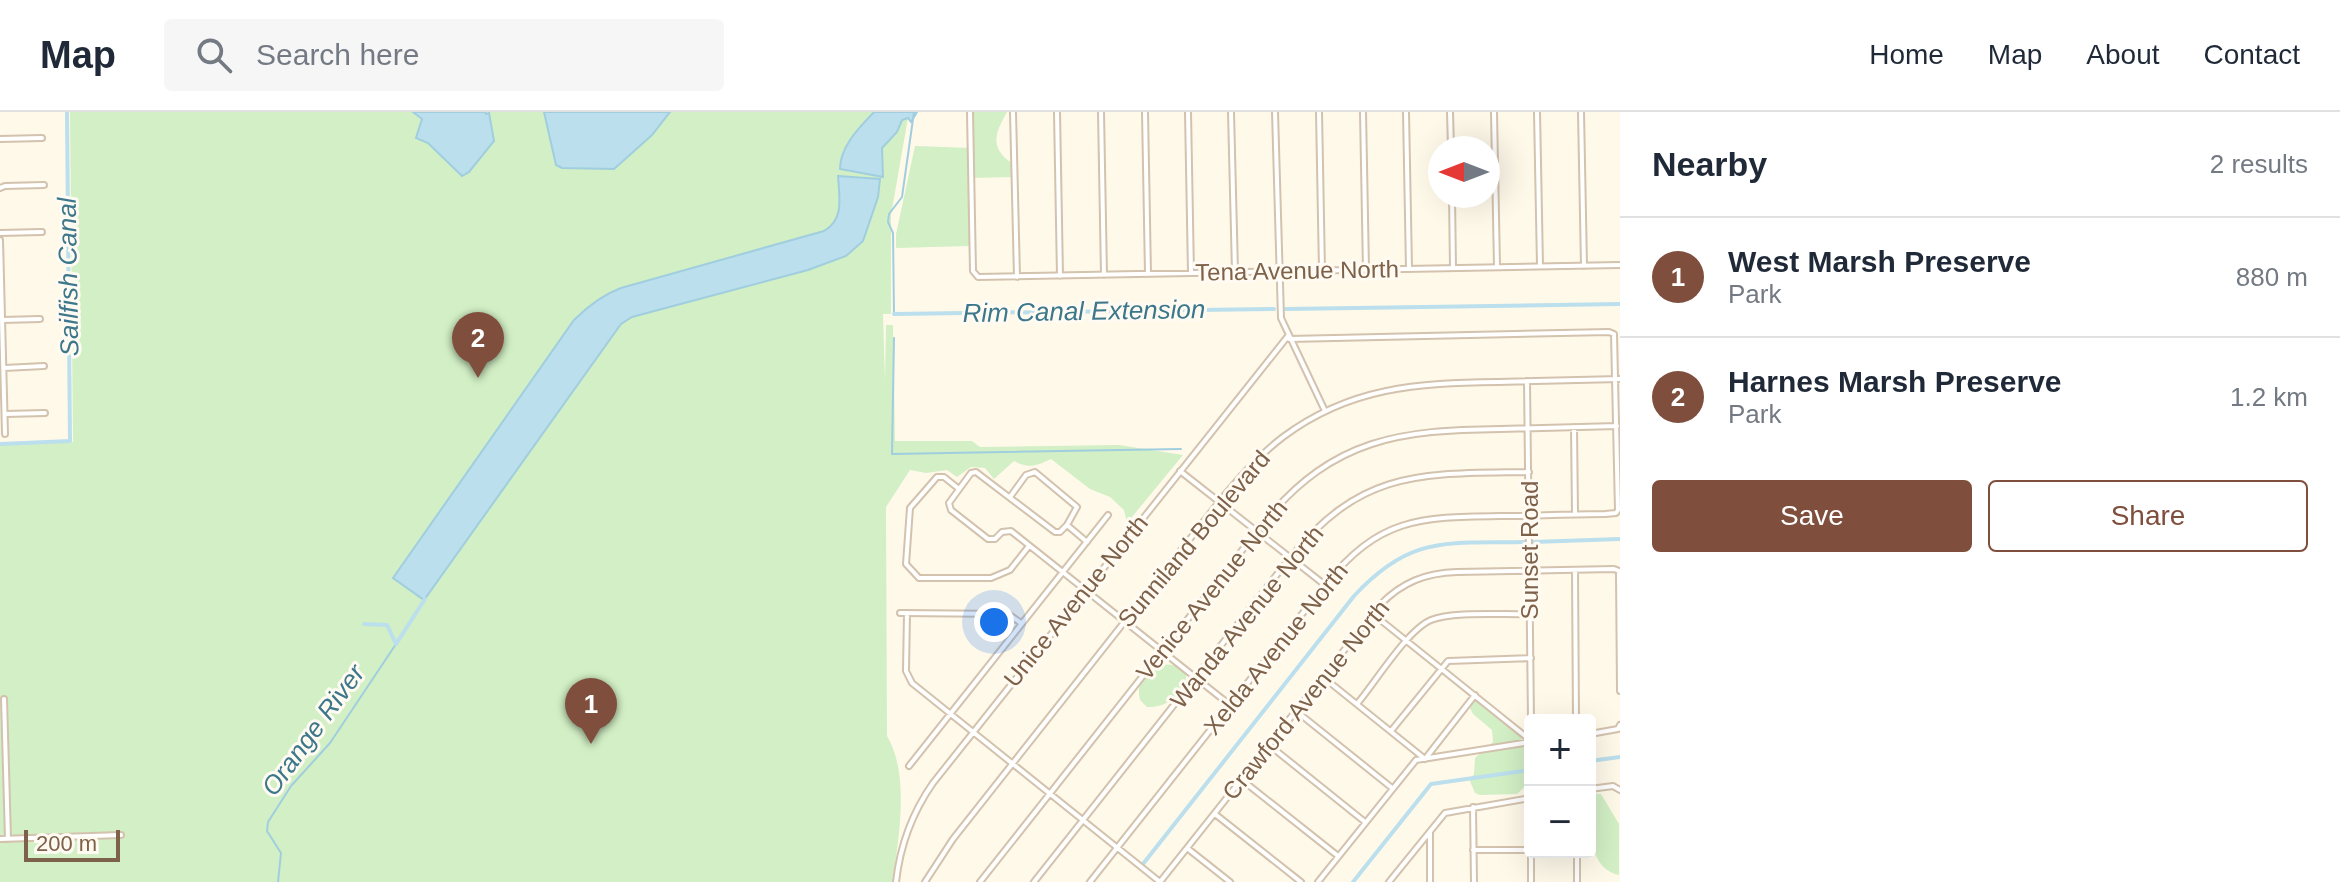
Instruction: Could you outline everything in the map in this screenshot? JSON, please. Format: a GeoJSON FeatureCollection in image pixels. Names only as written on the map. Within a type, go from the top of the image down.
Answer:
{"type":"FeatureCollection","features":[{"type":"Feature","properties":{"kind":"street","name":"Tena Avenue North"},"geometry":{"type":"LineString","coordinates":[[970,112],[974,274],[982,278],[1620,265]]}},
{"type":"Feature","properties":{"kind":"street"},"geometry":{"type":"LineString","coordinates":[[1013,112],[1017,277]]}},
{"type":"Feature","properties":{"kind":"street"},"geometry":{"type":"LineString","coordinates":[[1057,112],[1060,276]]}},
{"type":"Feature","properties":{"kind":"street"},"geometry":{"type":"LineString","coordinates":[[1101,112],[1104,275]]}},
{"type":"Feature","properties":{"kind":"street"},"geometry":{"type":"LineString","coordinates":[[1145,112],[1148,274]]}},
{"type":"Feature","properties":{"kind":"street"},"geometry":{"type":"LineString","coordinates":[[1188,112],[1191,273]]}},
{"type":"Feature","properties":{"kind":"street"},"geometry":{"type":"LineString","coordinates":[[1231,112],[1235,272]]}},
{"type":"Feature","properties":{"kind":"street"},"geometry":{"type":"LineString","coordinates":[[1275,112],[1281,318],[1325,411]]}},
{"type":"Feature","properties":{"kind":"street"},"geometry":{"type":"LineString","coordinates":[[1319,112],[1322,271]]}},
{"type":"Feature","properties":{"kind":"street"},"geometry":{"type":"LineString","coordinates":[[1363,112],[1366,270]]}},
{"type":"Feature","properties":{"kind":"street"},"geometry":{"type":"LineString","coordinates":[[1406,112],[1409,269]]}},
{"type":"Feature","properties":{"kind":"street"},"geometry":{"type":"LineString","coordinates":[[1450,112],[1451,136]]}},
{"type":"Feature","properties":{"kind":"street"},"geometry":{"type":"LineString","coordinates":[[1494,112],[1497,267]]}},
{"type":"Feature","properties":{"kind":"street"},"geometry":{"type":"LineString","coordinates":[[1537,112],[1540,267]]}},
{"type":"Feature","properties":{"kind":"street"},"geometry":{"type":"LineString","coordinates":[[1581,112],[1584,266]]}},
{"type":"Feature","properties":{"kind":"street"},"geometry":{"type":"LineString","coordinates":[[0,139],[42,138]]}},
{"type":"Feature","properties":{"kind":"street"},"geometry":{"type":"LineString","coordinates":[[0,188],[44,185]]}},
{"type":"Feature","properties":{"kind":"street"},"geometry":{"type":"LineString","coordinates":[[1452,208],[1453,268]]}},
{"type":"Feature","properties":{"kind":"street"},"geometry":{"type":"LineString","coordinates":[[0,233],[42,232]]}},
{"type":"Feature","properties":{"kind":"street"},"geometry":{"type":"LineString","coordinates":[[0,240],[5,434]]}},
{"type":"Feature","properties":{"kind":"street"},"geometry":{"type":"LineString","coordinates":[[2,320],[40,319]]}},
{"type":"Feature","properties":{"kind":"street"},"geometry":{"type":"LineString","coordinates":[[1288,337],[1614,334],[1618,379],[1617,426]]}},
{"type":"Feature","properties":{"kind":"street","name":"Unice Avenue North"},"geometry":{"type":"LineString","coordinates":[[896,882],[904,839],[919,804],[971,733],[1288,337]]}},
{"type":"Feature","properties":{"kind":"street"},"geometry":{"type":"LineString","coordinates":[[4,368],[44,366]]}},
{"type":"Feature","properties":{"kind":"street","name":"Sunniland Boulevard"},"geometry":{"type":"LineString","coordinates":[[925,882],[944,850],[1219,502],[1267,450],[1294,430],[1325,411],[1366,395],[1405,386],[1618,379]]}},
{"type":"Feature","properties":{"kind":"street","name":"Sunset Road"},"geometry":{"type":"LineString","coordinates":[[1527,381],[1531,714]]}},
{"type":"Feature","properties":{"kind":"street"},"geometry":{"type":"LineString","coordinates":[[5,414],[45,413]]}},
{"type":"Feature","properties":{"kind":"street","name":"Venice Avenue North"},"geometry":{"type":"LineString","coordinates":[[980,882],[1256,531],[1301,483],[1334,460],[1369,444],[1425,431],[1617,426]]}},
{"type":"Feature","properties":{"kind":"street","name":"Xelda Avenue North"},"geometry":{"type":"LineString","coordinates":[[1090,882],[1325,585],[1363,545],[1404,524],[1441,517],[1616,513],[1617,426]]}},
{"type":"Feature","properties":{"kind":"street"},"geometry":{"type":"LineString","coordinates":[[1574,427],[1575,514]]}},
{"type":"Feature","properties":{"kind":"street"},"geometry":{"type":"LineString","coordinates":[[1180,471],[1325,585]]}},
{"type":"Feature","properties":{"kind":"street"},"geometry":{"type":"LineString","coordinates":[[1010,497],[1026,475],[1035,472],[1077,507],[1067,525],[1060,532],[1055,532],[976,472],[949,503],[951,510],[988,539],[995,539],[1006,530],[1029,546],[1230,705]]}},
{"type":"Feature","properties":{"kind":"street","name":"Wanda Avenue North"},"geometry":{"type":"LineString","coordinates":[[1034,882],[1290,558],[1335,511],[1382,486],[1435,474],[1529,472]]}},
{"type":"Feature","properties":{"kind":"street"},"geometry":{"type":"LineString","coordinates":[[959,489],[944,477],[937,477],[910,508],[906,564],[919,578],[991,578],[1010,570],[1029,546]]}},
{"type":"Feature","properties":{"kind":"street"},"geometry":{"type":"LineString","coordinates":[[909,766],[1108,515]]}},
{"type":"Feature","properties":{"kind":"street"},"geometry":{"type":"LineString","coordinates":[[1067,525],[1087,542]]}},
{"type":"Feature","properties":{"kind":"street"},"geometry":{"type":"LineString","coordinates":[[1575,570],[1576,714]]}},
{"type":"Feature","properties":{"kind":"street"},"geometry":{"type":"LineString","coordinates":[[1619,571],[1620,691]]}},
{"type":"Feature","properties":{"kind":"street","name":"Crawford Avenue North"},"geometry":{"type":"LineString","coordinates":[[1160,882],[1372,614],[1397,589],[1427,575],[1619,571]]}},
{"type":"Feature","properties":{"kind":"street"},"geometry":{"type":"LineString","coordinates":[[900,613],[1008,614],[1021,623]]}},
{"type":"Feature","properties":{"kind":"street"},"geometry":{"type":"LineString","coordinates":[[907,613],[906,671],[912,683],[1160,882]]}},
{"type":"Feature","properties":{"kind":"street"},"geometry":{"type":"LineString","coordinates":[[1372,614],[1524,736]]}},
{"type":"Feature","properties":{"kind":"street"},"geometry":{"type":"LineString","coordinates":[[1357,704],[1422,625],[1437,618],[1530,614]]}},
{"type":"Feature","properties":{"kind":"street"},"geometry":{"type":"LineString","coordinates":[[1391,731],[1445,663],[1455,659],[1531,658]]}},
{"type":"Feature","properties":{"kind":"street"},"geometry":{"type":"LineString","coordinates":[[1323,677],[1425,759]]}},
{"type":"Feature","properties":{"kind":"street"},"geometry":{"type":"LineString","coordinates":[[1425,759],[1475,695]]}},
{"type":"Feature","properties":{"kind":"street"},"geometry":{"type":"LineString","coordinates":[[4,699],[8,839]]}},
{"type":"Feature","properties":{"kind":"street"},"geometry":{"type":"LineString","coordinates":[[1296,711],[1392,788]]}},
{"type":"Feature","properties":{"kind":"street"},"geometry":{"type":"LineString","coordinates":[[1596,733],[1619,727]]}},
{"type":"Feature","properties":{"kind":"street"},"geometry":{"type":"LineString","coordinates":[[1318,882],[1413,762],[1524,742]]}},
{"type":"Feature","properties":{"kind":"street"},"geometry":{"type":"LineString","coordinates":[[1269,745],[1365,822]]}},
{"type":"Feature","properties":{"kind":"street"},"geometry":{"type":"LineString","coordinates":[[1242,780],[1338,856]]}},
{"type":"Feature","properties":{"kind":"street"},"geometry":{"type":"LineString","coordinates":[[1596,789],[1619,789]]}},
{"type":"Feature","properties":{"kind":"street"},"geometry":{"type":"LineString","coordinates":[[1389,882],[1445,813],[1524,799]]}},
{"type":"Feature","properties":{"kind":"street"},"geometry":{"type":"LineString","coordinates":[[1473,807],[1474,882]]}},
{"type":"Feature","properties":{"kind":"street"},"geometry":{"type":"LineString","coordinates":[[1215,813],[1301,882]]}},
{"type":"Feature","properties":{"kind":"street"},"geometry":{"type":"LineString","coordinates":[[1430,830],[1430,882]]}},
{"type":"Feature","properties":{"kind":"street"},"geometry":{"type":"LineString","coordinates":[[0,839],[121,835]]}},
{"type":"Feature","properties":{"kind":"street"},"geometry":{"type":"LineString","coordinates":[[1187,848],[1230,882]]}},
{"type":"Feature","properties":{"kind":"street"},"geometry":{"type":"LineString","coordinates":[[1473,850],[1524,851]]}},
{"type":"Feature","properties":{"kind":"street"},"geometry":{"type":"LineString","coordinates":[[1530,858],[1531,882]]}},
{"type":"Feature","properties":{"kind":"street"},"geometry":{"type":"LineString","coordinates":[[1577,858],[1577,882]]}},
{"type":"Feature","properties":{"kind":"green space"},"geometry":{"type":"Polygon","coordinates":[[[70,112],[909,112],[891,215],[891,314],[883,314],[885,382],[886,325],[893,325],[895,441],[972,441],[980,447],[1119,445],[1183,455],[1127,523],[1124,510],[1110,497],[1090,489],[1051,459],[1032,466],[1014,461],[994,479],[985,468],[971,467],[957,477],[947,470],[926,473],[910,470],[886,507],[887,736],[894,751],[901,788],[900,827],[892,882],[0,882],[0,445],[73,442],[70,112]]]}},
{"type":"Feature","properties":{"kind":"green space"},"geometry":{"type":"Polygon","coordinates":[[[972,112],[1007,112],[996,142],[1002,154],[1016,166],[1016,177],[969,178],[969,246],[896,248],[896,234],[915,146],[972,148],[972,112]]]}},
{"type":"Feature","properties":{"kind":"green space"},"geometry":{"type":"Polygon","coordinates":[[[1159,664],[1173,665],[1186,672],[1186,680],[1175,698],[1162,705],[1147,707],[1140,700],[1140,683],[1149,670],[1159,664]]]}},
{"type":"Feature","properties":{"kind":"green space"},"geometry":{"type":"Polygon","coordinates":[[[1475,697],[1484,701],[1505,718],[1523,743],[1524,788],[1517,794],[1475,793],[1470,781],[1474,774],[1475,758],[1493,742],[1492,730],[1473,714],[1469,706],[1475,697]]]}},
{"type":"Feature","properties":{"kind":"green space"},"geometry":{"type":"Polygon","coordinates":[[[1596,794],[1601,794],[1619,824],[1619,875],[1608,871],[1596,855],[1596,794]]]}},
{"type":"Feature","properties":{"kind":"water"},"geometry":{"type":"Polygon","coordinates":[[[413,112],[489,113],[494,141],[469,172],[462,176],[428,143],[416,138],[422,119],[413,112]]]}},
{"type":"Feature","properties":{"kind":"water"},"geometry":{"type":"Polygon","coordinates":[[[544,112],[670,112],[652,135],[614,169],[562,168],[556,165],[544,112]]]}},
{"type":"Feature","properties":{"kind":"water"},"geometry":{"type":"Polygon","coordinates":[[[874,112],[917,112],[911,122],[908,118],[902,120],[897,132],[882,148],[883,177],[840,169],[847,145],[874,112]]]}},
{"type":"Feature","properties":{"kind":"water"},"geometry":{"type":"Polygon","coordinates":[[[838,176],[880,179],[878,197],[863,241],[846,256],[808,270],[632,317],[621,324],[424,600],[393,578],[574,320],[585,310],[621,288],[824,231],[838,214],[838,176]]]}},
{"type":"Feature","properties":{"kind":"waterway","name":"Sailfish Canal"},"geometry":{"type":"LineString","coordinates":[[0,444],[70,441],[67,112]]}},
{"type":"Feature","properties":{"kind":"waterway"},"geometry":{"type":"LineString","coordinates":[[894,314],[893,233],[888,222],[889,214],[902,197],[914,112]]}},
{"type":"Feature","properties":{"kind":"waterway","name":"Rim Canal Extension"},"geometry":{"type":"LineString","coordinates":[[1286,309],[1620,304]]}},
{"type":"Feature","properties":{"kind":"waterway","name":"Rim Canal Extension"},"geometry":{"type":"LineString","coordinates":[[894,314],[1274,309]]}},
{"type":"Feature","properties":{"kind":"waterway"},"geometry":{"type":"LineString","coordinates":[[894,338],[892,454],[1181,449]]}},
{"type":"Feature","properties":{"kind":"waterway"},"geometry":{"type":"LineString","coordinates":[[1533,542],[1620,539]]}},
{"type":"Feature","properties":{"kind":"waterway"},"geometry":{"type":"LineString","coordinates":[[1143,864],[1354,596],[1375,576],[1395,561],[1433,546],[1527,542]]}},
{"type":"Feature","properties":{"kind":"waterway"},"geometry":{"type":"LineString","coordinates":[[396,644],[425,599]]}},
{"type":"Feature","properties":{"kind":"waterway"},"geometry":{"type":"LineString","coordinates":[[364,624],[387,625],[396,644]]}},
{"type":"Feature","properties":{"kind":"waterway","name":"Orange River"},"geometry":{"type":"LineString","coordinates":[[278,882],[281,853],[267,831],[268,822],[291,786],[330,743],[396,644]]}},
{"type":"Feature","properties":{"kind":"waterway"},"geometry":{"type":"LineString","coordinates":[[1596,760],[1620,757]]}},
{"type":"Feature","properties":{"kind":"waterway"},"geometry":{"type":"LineString","coordinates":[[1353,882],[1431,784],[1523,771]]}},
{"type":"Feature","properties":{"kind":"place","name":"Harnes Marsh Preserve"},"geometry":{"type":"Point","coordinates":[478,378]}},
{"type":"Feature","properties":{"kind":"place","name":"West Marsh Preserve"},"geometry":{"type":"Point","coordinates":[591,744]}}]}
